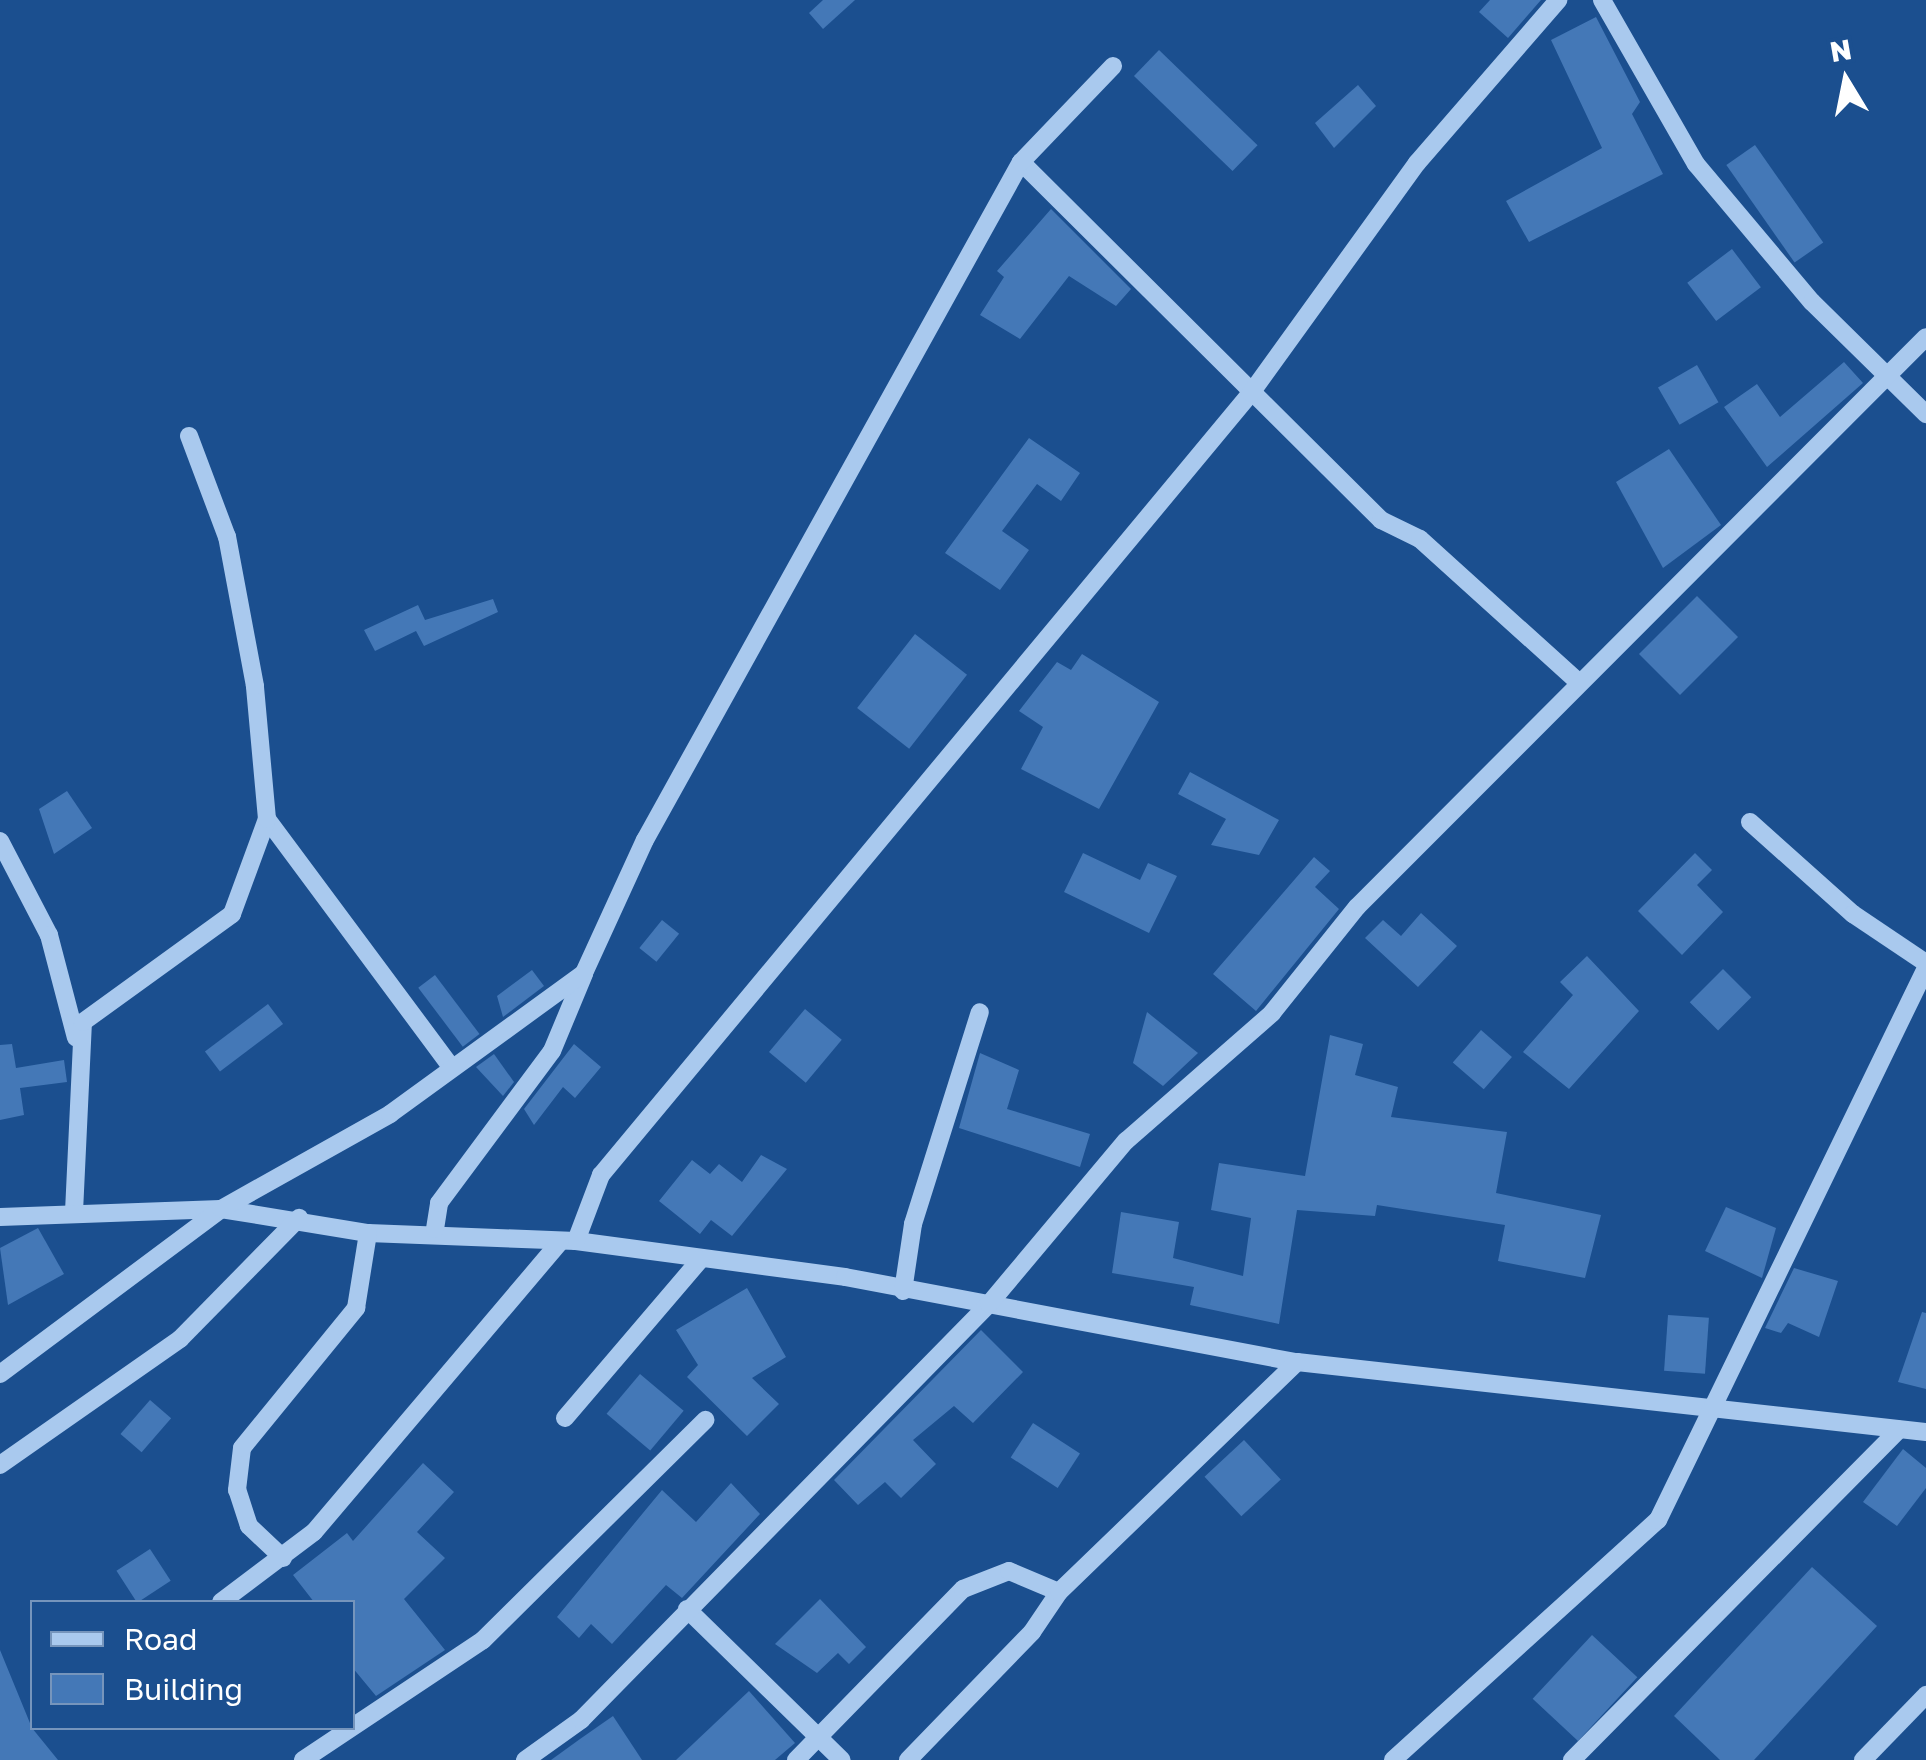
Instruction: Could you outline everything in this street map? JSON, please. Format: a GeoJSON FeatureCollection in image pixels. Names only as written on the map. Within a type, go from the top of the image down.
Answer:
{"type":"FeatureCollection","features":[{"type":"Feature","properties":{"kind":"street"},"geometry":{"type":"LineString","coordinates":[[224,1600],[284,1558],[568,1242],[601,1175],[1251,393],[1416,164],[1558,0]]}},
{"type":"Feature","properties":{"kind":"street"},"geometry":{"type":"LineString","coordinates":[[1602,0],[1696,164],[1887,380],[1926,414]]}},
{"type":"Feature","properties":{"kind":"street"},"geometry":{"type":"LineString","coordinates":[[435,1229],[439,1202],[552,1050],[646,840],[1020,162],[1113,66]]}},
{"type":"Feature","properties":{"kind":"street"},"geometry":{"type":"LineString","coordinates":[[1020,162],[1382,520],[1420,539],[1578,682]]}},
{"type":"Feature","properties":{"kind":"street"},"geometry":{"type":"LineString","coordinates":[[525,1760],[581,1720],[989,1304],[1126,1140],[1272,1013],[1357,907],[1926,337]]}},
{"type":"Feature","properties":{"kind":"street"},"geometry":{"type":"LineString","coordinates":[[76,1038],[96,1009],[232,914],[267,819],[255,686],[227,537],[189,436]]}},
{"type":"Feature","properties":{"kind":"street"},"geometry":{"type":"LineString","coordinates":[[267,819],[451,1067]]}},
{"type":"Feature","properties":{"kind":"street"},"geometry":{"type":"LineString","coordinates":[[1393,1760],[1658,1520],[1710,1401],[1926,966],[1853,914],[1750,822]]}},
{"type":"Feature","properties":{"kind":"street"},"geometry":{"type":"LineString","coordinates":[[0,841],[49,935],[76,1038],[74,1212]]}},
{"type":"Feature","properties":{"kind":"street"},"geometry":{"type":"LineString","coordinates":[[0,1374],[77,1325],[221,1208],[390,1114],[584,974]]}},
{"type":"Feature","properties":{"kind":"street"},"geometry":{"type":"LineString","coordinates":[[903,1291],[914,1224],[980,1012]]}},
{"type":"Feature","properties":{"kind":"street"},"geometry":{"type":"LineString","coordinates":[[0,1217],[221,1208],[368,1232],[435,1229],[568,1242],[989,1304],[1297,1362],[1710,1401],[1926,1432]]}},
{"type":"Feature","properties":{"kind":"street"},"geometry":{"type":"LineString","coordinates":[[0,1464],[180,1340],[299,1218]]}},
{"type":"Feature","properties":{"kind":"street"},"geometry":{"type":"LineString","coordinates":[[284,1558],[249,1526],[237,1490],[242,1448],[356,1308],[368,1232]]}},
{"type":"Feature","properties":{"kind":"street"},"geometry":{"type":"LineString","coordinates":[[565,1418],[700,1260]]}},
{"type":"Feature","properties":{"kind":"street"},"geometry":{"type":"LineString","coordinates":[[908,1760],[1032,1632],[1059,1592],[1297,1362]]}},
{"type":"Feature","properties":{"kind":"street"},"geometry":{"type":"LineString","coordinates":[[355,1725],[483,1640],[705,1420]]}},
{"type":"Feature","properties":{"kind":"street"},"geometry":{"type":"LineString","coordinates":[[1572,1760],[1899,1429]]}},
{"type":"Feature","properties":{"kind":"street"},"geometry":{"type":"LineString","coordinates":[[796,1760],[963,1589],[1010,1571],[1059,1592]]}},
{"type":"Feature","properties":{"kind":"street"},"geometry":{"type":"LineString","coordinates":[[687,1609],[842,1760]]}},
{"type":"Feature","properties":{"kind":"street"},"geometry":{"type":"LineString","coordinates":[[1863,1760],[1926,1695]]}},
{"type":"Feature","properties":{"kind":"street"},"geometry":{"type":"LineString","coordinates":[[303,1760],[348,1730]]}},
{"type":"Feature","properties":{"kind":"building"},"geometry":{"type":"Polygon","coordinates":[[[823,0],[855,0],[823,29],[809,13],[823,0]]]}},
{"type":"Feature","properties":{"kind":"building"},"geometry":{"type":"Polygon","coordinates":[[[1490,0],[1541,0],[1508,38],[1479,12],[1490,0]]]}},
{"type":"Feature","properties":{"kind":"building"},"geometry":{"type":"Polygon","coordinates":[[[1596,17],[1640,102],[1632,114],[1663,174],[1529,242],[1506,201],[1602,148],[1551,40],[1596,17]]]}},
{"type":"Feature","properties":{"kind":"building"},"geometry":{"type":"Polygon","coordinates":[[[1159,50],[1258,145],[1233,171],[1134,76],[1159,50]]]}},
{"type":"Feature","properties":{"kind":"building"},"geometry":{"type":"Polygon","coordinates":[[[1358,85],[1376,106],[1334,148],[1315,123],[1358,85]]]}},
{"type":"Feature","properties":{"kind":"building"},"geometry":{"type":"Polygon","coordinates":[[[1755,145],[1823,242],[1795,263],[1726,165],[1755,145]]]}},
{"type":"Feature","properties":{"kind":"building"},"geometry":{"type":"Polygon","coordinates":[[[1051,209],[1131,289],[1116,306],[1069,276],[1020,339],[980,315],[1004,277],[997,271],[1051,209]]]}},
{"type":"Feature","properties":{"kind":"building"},"geometry":{"type":"Polygon","coordinates":[[[1732,249],[1761,287],[1716,321],[1687,283],[1732,249]]]}},
{"type":"Feature","properties":{"kind":"building"},"geometry":{"type":"Polygon","coordinates":[[[1844,362],[1863,383],[1767,467],[1724,407],[1757,384],[1780,417],[1844,362]]]}},
{"type":"Feature","properties":{"kind":"building"},"geometry":{"type":"Polygon","coordinates":[[[1697,365],[1718,402],[1680,425],[1658,388],[1697,365]]]}},
{"type":"Feature","properties":{"kind":"building"},"geometry":{"type":"Polygon","coordinates":[[[1029,438],[1080,473],[1061,501],[1037,484],[1002,531],[1029,550],[1000,590],[945,553],[1029,438]]]}},
{"type":"Feature","properties":{"kind":"building"},"geometry":{"type":"Polygon","coordinates":[[[1669,449],[1721,525],[1663,568],[1616,482],[1669,449]]]}},
{"type":"Feature","properties":{"kind":"building"},"geometry":{"type":"Polygon","coordinates":[[[1697,596],[1738,637],[1680,695],[1639,654],[1697,596]]]}},
{"type":"Feature","properties":{"kind":"building"},"geometry":{"type":"Polygon","coordinates":[[[493,599],[498,612],[424,646],[416,631],[375,651],[364,630],[418,605],[425,620],[493,599]]]}},
{"type":"Feature","properties":{"kind":"building"},"geometry":{"type":"Polygon","coordinates":[[[915,634],[967,675],[909,749],[857,708],[915,634]]]}},
{"type":"Feature","properties":{"kind":"building"},"geometry":{"type":"Polygon","coordinates":[[[1082,654],[1159,702],[1099,809],[1021,769],[1043,727],[1019,711],[1057,662],[1071,670],[1082,654]]]}},
{"type":"Feature","properties":{"kind":"building"},"geometry":{"type":"Polygon","coordinates":[[[1190,772],[1279,820],[1259,855],[1211,845],[1226,819],[1178,794],[1190,772]]]}},
{"type":"Feature","properties":{"kind":"building"},"geometry":{"type":"Polygon","coordinates":[[[67,791],[92,828],[54,854],[39,809],[67,791]]]}},
{"type":"Feature","properties":{"kind":"building"},"geometry":{"type":"Polygon","coordinates":[[[1083,853],[1140,880],[1148,863],[1177,876],[1149,933],[1064,892],[1083,853]]]}},
{"type":"Feature","properties":{"kind":"building"},"geometry":{"type":"Polygon","coordinates":[[[1695,853],[1712,870],[1697,885],[1723,912],[1682,955],[1638,911],[1695,853]]]}},
{"type":"Feature","properties":{"kind":"building"},"geometry":{"type":"Polygon","coordinates":[[[1314,857],[1330,871],[1315,887],[1339,909],[1256,1011],[1213,974],[1314,857]]]}},
{"type":"Feature","properties":{"kind":"building"},"geometry":{"type":"Polygon","coordinates":[[[1421,913],[1457,946],[1418,987],[1365,938],[1383,920],[1401,936],[1421,913]]]}},
{"type":"Feature","properties":{"kind":"building"},"geometry":{"type":"Polygon","coordinates":[[[662,920],[679,934],[656,962],[639,948],[662,920]]]}},
{"type":"Feature","properties":{"kind":"building"},"geometry":{"type":"Polygon","coordinates":[[[1587,956],[1639,1011],[1569,1089],[1523,1052],[1573,995],[1560,982],[1587,956]]]}},
{"type":"Feature","properties":{"kind":"building"},"geometry":{"type":"Polygon","coordinates":[[[1723,969],[1751,997],[1718,1031],[1690,1002],[1723,969]]]}},
{"type":"Feature","properties":{"kind":"building"},"geometry":{"type":"Polygon","coordinates":[[[532,970],[544,986],[503,1017],[497,996],[532,970]]]}},
{"type":"Feature","properties":{"kind":"building"},"geometry":{"type":"Polygon","coordinates":[[[435,975],[480,1034],[463,1047],[418,988],[435,975]]]}},
{"type":"Feature","properties":{"kind":"building"},"geometry":{"type":"Polygon","coordinates":[[[268,1004],[283,1024],[220,1072],[205,1052],[268,1004]]]}},
{"type":"Feature","properties":{"kind":"building"},"geometry":{"type":"Polygon","coordinates":[[[805,1009],[842,1040],[806,1083],[769,1052],[805,1009]]]}},
{"type":"Feature","properties":{"kind":"building"},"geometry":{"type":"Polygon","coordinates":[[[1147,1012],[1198,1053],[1163,1086],[1133,1063],[1147,1012]]]}},
{"type":"Feature","properties":{"kind":"building"},"geometry":{"type":"Polygon","coordinates":[[[1481,1030],[1512,1057],[1484,1089],[1453,1062],[1481,1030]]]}},
{"type":"Feature","properties":{"kind":"building"},"geometry":{"type":"Polygon","coordinates":[[[1330,1035],[1363,1044],[1355,1075],[1398,1087],[1391,1117],[1507,1132],[1496,1193],[1601,1215],[1585,1278],[1498,1261],[1505,1225],[1377,1205],[1375,1216],[1297,1210],[1279,1324],[1190,1305],[1194,1287],[1112,1273],[1121,1212],[1179,1222],[1173,1258],[1243,1276],[1251,1218],[1211,1210],[1219,1163],[1305,1176],[1330,1035]]]}},
{"type":"Feature","properties":{"kind":"building"},"geometry":{"type":"Polygon","coordinates":[[[12,1044],[16,1068],[64,1060],[67,1082],[20,1088],[24,1115],[0,1120],[0,1045],[12,1044]]]}},
{"type":"Feature","properties":{"kind":"building"},"geometry":{"type":"Polygon","coordinates":[[[574,1044],[601,1067],[575,1098],[563,1087],[534,1125],[524,1109],[574,1044]]]}},
{"type":"Feature","properties":{"kind":"building"},"geometry":{"type":"Polygon","coordinates":[[[980,1053],[1019,1070],[1007,1109],[1090,1134],[1080,1167],[959,1128],[980,1053]]]}},
{"type":"Feature","properties":{"kind":"building"},"geometry":{"type":"Polygon","coordinates":[[[494,1054],[514,1082],[503,1096],[476,1067],[494,1054]]]}},
{"type":"Feature","properties":{"kind":"building"},"geometry":{"type":"Polygon","coordinates":[[[761,1155],[787,1169],[732,1236],[711,1220],[700,1234],[659,1201],[692,1160],[710,1174],[719,1164],[742,1182],[761,1155]]]}},
{"type":"Feature","properties":{"kind":"building"},"geometry":{"type":"Polygon","coordinates":[[[1726,1207],[1776,1228],[1762,1278],[1705,1251],[1726,1207]]]}},
{"type":"Feature","properties":{"kind":"building"},"geometry":{"type":"Polygon","coordinates":[[[38,1228],[64,1274],[8,1305],[0,1248],[38,1228]]]}},
{"type":"Feature","properties":{"kind":"building"},"geometry":{"type":"Polygon","coordinates":[[[1794,1268],[1838,1281],[1819,1337],[1788,1323],[1781,1333],[1765,1328],[1794,1268]]]}},
{"type":"Feature","properties":{"kind":"building"},"geometry":{"type":"Polygon","coordinates":[[[747,1288],[786,1357],[752,1378],[779,1404],[747,1436],[687,1377],[698,1365],[676,1330],[747,1288]]]}},
{"type":"Feature","properties":{"kind":"building"},"geometry":{"type":"Polygon","coordinates":[[[1922,1312],[1926,1313],[1926,1389],[1898,1382],[1922,1312]]]}},
{"type":"Feature","properties":{"kind":"building"},"geometry":{"type":"Polygon","coordinates":[[[1668,1315],[1709,1318],[1705,1374],[1664,1371],[1668,1315]]]}},
{"type":"Feature","properties":{"kind":"building"},"geometry":{"type":"Polygon","coordinates":[[[981,1330],[1023,1372],[973,1423],[954,1406],[913,1440],[936,1464],[901,1498],[885,1482],[858,1505],[834,1480],[981,1330]]]}},
{"type":"Feature","properties":{"kind":"building"},"geometry":{"type":"Polygon","coordinates":[[[640,1374],[684,1411],[650,1450],[607,1414],[640,1374]]]}},
{"type":"Feature","properties":{"kind":"building"},"geometry":{"type":"Polygon","coordinates":[[[150,1400],[171,1418],[142,1452],[120,1434],[150,1400]]]}},
{"type":"Feature","properties":{"kind":"building"},"geometry":{"type":"Polygon","coordinates":[[[1033,1423],[1080,1453],[1058,1488],[1011,1457],[1033,1423]]]}},
{"type":"Feature","properties":{"kind":"building"},"geometry":{"type":"Polygon","coordinates":[[[1244,1440],[1281,1479],[1241,1516],[1205,1477],[1244,1440]]]}},
{"type":"Feature","properties":{"kind":"building"},"geometry":{"type":"Polygon","coordinates":[[[1903,1449],[1926,1468],[1926,1488],[1897,1526],[1863,1502],[1903,1449]]]}},
{"type":"Feature","properties":{"kind":"building"},"geometry":{"type":"Polygon","coordinates":[[[423,1463],[454,1492],[417,1532],[445,1558],[404,1599],[445,1650],[376,1696],[355,1671],[355,1600],[312,1600],[293,1575],[347,1533],[353,1541],[423,1463]]]}},
{"type":"Feature","properties":{"kind":"building"},"geometry":{"type":"Polygon","coordinates":[[[731,1483],[760,1514],[682,1598],[666,1585],[612,1644],[591,1624],[579,1638],[557,1617],[662,1490],[696,1522],[731,1483]]]}},
{"type":"Feature","properties":{"kind":"building"},"geometry":{"type":"Polygon","coordinates":[[[150,1549],[171,1581],[135,1600],[116,1571],[150,1549]]]}},
{"type":"Feature","properties":{"kind":"building"},"geometry":{"type":"Polygon","coordinates":[[[1812,1567],[1877,1626],[1754,1760],[1720,1760],[1674,1716],[1812,1567]]]}},
{"type":"Feature","properties":{"kind":"building"},"geometry":{"type":"Polygon","coordinates":[[[820,1599],[866,1647],[849,1664],[838,1653],[817,1673],[775,1644],[820,1599]]]}},
{"type":"Feature","properties":{"kind":"building"},"geometry":{"type":"Polygon","coordinates":[[[1592,1635],[1637,1677],[1578,1741],[1533,1699],[1592,1635]]]}},
{"type":"Feature","properties":{"kind":"building"},"geometry":{"type":"Polygon","coordinates":[[[0,1650],[30,1730],[58,1760],[0,1760],[0,1650]]]}},
{"type":"Feature","properties":{"kind":"building"},"geometry":{"type":"Polygon","coordinates":[[[749,1691],[795,1743],[775,1760],[676,1760],[749,1691]]]}},
{"type":"Feature","properties":{"kind":"building"},"geometry":{"type":"Polygon","coordinates":[[[613,1716],[642,1760],[551,1760],[580,1739],[613,1716]]]}}]}
